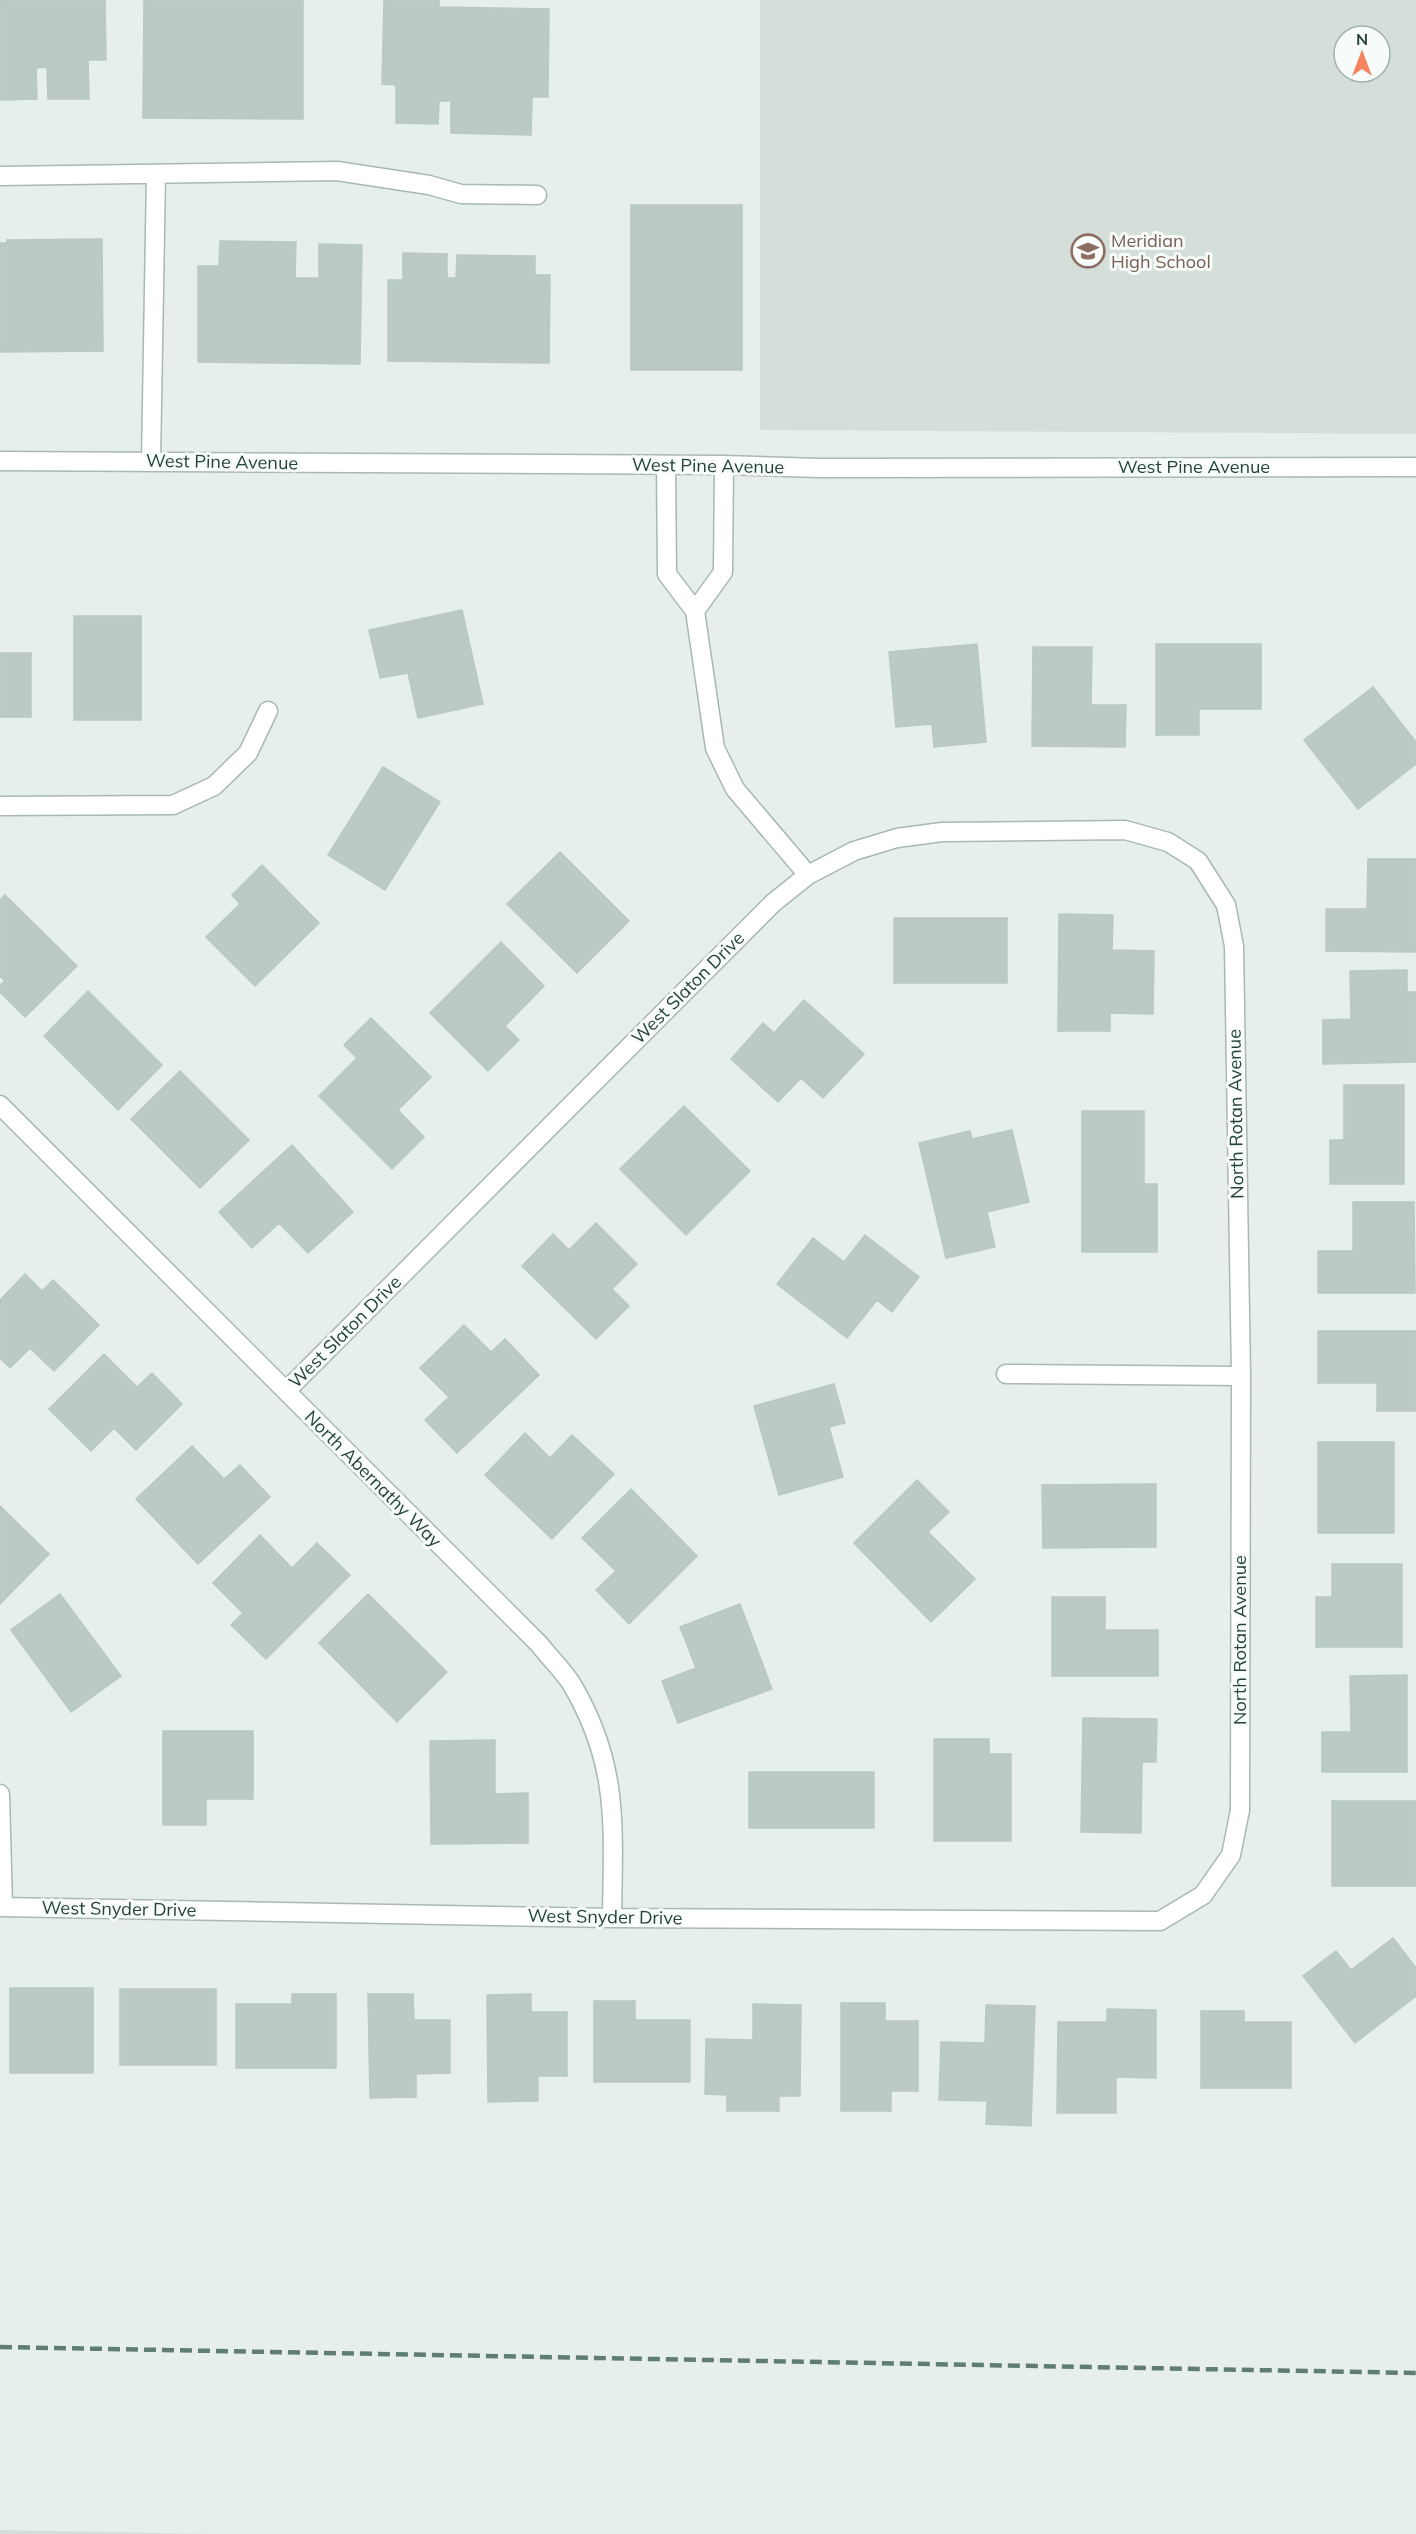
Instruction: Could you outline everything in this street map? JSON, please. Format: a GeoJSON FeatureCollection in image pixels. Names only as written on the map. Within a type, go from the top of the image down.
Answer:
{"type":"FeatureCollection","features":[{"type":"Feature","properties":{"kind":"street"},"geometry":{"type":"LineString","coordinates":[[0,176],[337,171],[429,185],[460,194],[537,195]]}},
{"type":"Feature","properties":{"kind":"street"},"geometry":{"type":"LineString","coordinates":[[151,461],[156,174]]}},
{"type":"Feature","properties":{"kind":"street","name":"West Pine Avenue"},"geometry":{"type":"LineString","coordinates":[[0,461],[724,465],[819,468],[1416,467]]}},
{"type":"Feature","properties":{"kind":"street"},"geometry":{"type":"LineString","coordinates":[[666,465],[667,574],[695,611],[715,748],[735,789],[808,874]]}},
{"type":"Feature","properties":{"kind":"street"},"geometry":{"type":"LineString","coordinates":[[695,611],[723,572],[724,465]]}},
{"type":"Feature","properties":{"kind":"street"},"geometry":{"type":"LineString","coordinates":[[0,806],[173,805],[214,786],[248,753],[268,711]]}},
{"type":"Feature","properties":{"kind":"street","name":"West Slaton Drive"},"geometry":{"type":"LineString","coordinates":[[285,1391],[773,903],[808,874],[854,851],[897,838],[942,832],[1125,830],[1168,842],[1198,861]]}},
{"type":"Feature","properties":{"kind":"street","name":"North Rotan Avenue"},"geometry":{"type":"LineString","coordinates":[[1198,861],[1226,905],[1234,946],[1240,1376],[1240,1810],[1231,1855],[1203,1895]]}},
{"type":"Feature","properties":{"kind":"street","name":"North Abernathy Way"},"geometry":{"type":"LineString","coordinates":[[0,1105],[539,1644],[570,1681],[592,1722],[607,1768],[613,1815],[612,1918]]}},
{"type":"Feature","properties":{"kind":"street"},"geometry":{"type":"LineString","coordinates":[[1006,1374],[1240,1376]]}},
{"type":"Feature","properties":{"kind":"street"},"geometry":{"type":"LineString","coordinates":[[0,1794],[2,1907]]}},
{"type":"Feature","properties":{"kind":"street","name":"West Snyder Drive"},"geometry":{"type":"LineString","coordinates":[[2,1907],[612,1918],[1160,1921],[1203,1895]]}},
{"type":"Feature","properties":{"kind":"shaded area","name":"Meridian High School"},"geometry":{"type":"Polygon","coordinates":[[[760,0],[1416,0],[1416,434],[760,430],[760,0]]]}},
{"type":"Feature","properties":{"kind":"shaded area"},"geometry":{"type":"Polygon","coordinates":[[[0,2530],[211,2534],[0,2534],[0,2530]]]}},
{"type":"Feature","properties":{"kind":"building"},"geometry":{"type":"Polygon","coordinates":[[[0,0],[105,0],[106,60],[88,60],[89,99],[48,99],[47,67],[36,68],[37,99],[0,100],[0,0]]]}},
{"type":"Feature","properties":{"kind":"building"},"geometry":{"type":"Polygon","coordinates":[[[144,0],[303,0],[303,119],[143,118],[144,0]]]}},
{"type":"Feature","properties":{"kind":"building"},"geometry":{"type":"Polygon","coordinates":[[[384,0],[439,0],[439,7],[549,9],[548,97],[532,97],[531,135],[451,133],[451,101],[439,101],[438,124],[396,123],[396,85],[382,84],[384,0]]]}},
{"type":"Feature","properties":{"kind":"building"},"geometry":{"type":"Polygon","coordinates":[[[631,205],[742,205],[742,370],[631,370],[631,205]]]}},
{"type":"Feature","properties":{"kind":"building"},"geometry":{"type":"Polygon","coordinates":[[[102,239],[103,351],[0,352],[0,243],[7,243],[7,240],[102,239]]]}},
{"type":"Feature","properties":{"kind":"building"},"geometry":{"type":"Polygon","coordinates":[[[220,241],[296,242],[295,278],[319,278],[319,244],[362,245],[360,364],[198,362],[198,266],[219,266],[220,241]]]}},
{"type":"Feature","properties":{"kind":"building"},"geometry":{"type":"Polygon","coordinates":[[[403,253],[447,254],[447,278],[456,278],[457,255],[535,256],[535,275],[550,275],[549,363],[388,361],[388,280],[403,280],[403,253]]]}},
{"type":"Feature","properties":{"kind":"building"},"geometry":{"type":"Polygon","coordinates":[[[462,610],[483,704],[418,718],[408,673],[380,678],[369,630],[462,610]]]}},
{"type":"Feature","properties":{"kind":"building"},"geometry":{"type":"Polygon","coordinates":[[[74,616],[141,616],[141,720],[74,720],[74,616]]]}},
{"type":"Feature","properties":{"kind":"building"},"geometry":{"type":"Polygon","coordinates":[[[977,644],[986,742],[934,747],[932,724],[896,727],[889,652],[977,644]]]}},
{"type":"Feature","properties":{"kind":"building"},"geometry":{"type":"Polygon","coordinates":[[[1156,644],[1261,644],[1261,709],[1199,709],[1199,735],[1156,735],[1156,644]]]}},
{"type":"Feature","properties":{"kind":"building"},"geometry":{"type":"Polygon","coordinates":[[[1033,647],[1092,647],[1091,705],[1126,705],[1125,747],[1032,746],[1033,647]]]}},
{"type":"Feature","properties":{"kind":"building"},"geometry":{"type":"Polygon","coordinates":[[[0,653],[31,653],[31,717],[0,717],[0,653]]]}},
{"type":"Feature","properties":{"kind":"building"},"geometry":{"type":"Polygon","coordinates":[[[1373,687],[1416,742],[1416,764],[1358,809],[1304,740],[1373,687]]]}},
{"type":"Feature","properties":{"kind":"building"},"geometry":{"type":"Polygon","coordinates":[[[383,767],[440,802],[385,890],[328,855],[383,767]]]}},
{"type":"Feature","properties":{"kind":"building"},"geometry":{"type":"Polygon","coordinates":[[[560,852],[629,921],[577,973],[507,904],[560,852]]]}},
{"type":"Feature","properties":{"kind":"building"},"geometry":{"type":"Polygon","coordinates":[[[1368,859],[1416,859],[1416,952],[1326,951],[1326,909],[1367,909],[1368,859]]]}},
{"type":"Feature","properties":{"kind":"building"},"geometry":{"type":"Polygon","coordinates":[[[262,865],[319,923],[255,986],[206,937],[240,904],[232,895],[262,865]]]}},
{"type":"Feature","properties":{"kind":"building"},"geometry":{"type":"Polygon","coordinates":[[[5,895],[77,966],[25,1017],[0,992],[0,985],[5,981],[0,976],[0,900],[5,895]]]}},
{"type":"Feature","properties":{"kind":"building"},"geometry":{"type":"Polygon","coordinates":[[[1059,914],[1113,915],[1112,950],[1154,951],[1153,1014],[1110,1013],[1110,1031],[1058,1031],[1059,914]]]}},
{"type":"Feature","properties":{"kind":"building"},"geometry":{"type":"Polygon","coordinates":[[[894,918],[1007,918],[1007,983],[894,983],[894,918]]]}},
{"type":"Feature","properties":{"kind":"building"},"geometry":{"type":"Polygon","coordinates":[[[501,942],[544,986],[505,1026],[519,1040],[488,1071],[430,1013],[501,942]]]}},
{"type":"Feature","properties":{"kind":"building"},"geometry":{"type":"Polygon","coordinates":[[[1407,970],[1407,992],[1416,992],[1416,1062],[1323,1064],[1323,1020],[1351,1019],[1350,971],[1407,970]]]}},
{"type":"Feature","properties":{"kind":"building"},"geometry":{"type":"Polygon","coordinates":[[[88,991],[162,1065],[118,1110],[44,1036],[88,991]]]}},
{"type":"Feature","properties":{"kind":"building"},"geometry":{"type":"Polygon","coordinates":[[[804,1000],[864,1054],[823,1098],[801,1078],[778,1102],[731,1059],[763,1023],[774,1033],[804,1000]]]}},
{"type":"Feature","properties":{"kind":"building"},"geometry":{"type":"Polygon","coordinates":[[[371,1018],[431,1077],[398,1110],[424,1137],[392,1169],[319,1096],[357,1058],[344,1045],[371,1018]]]}},
{"type":"Feature","properties":{"kind":"building"},"geometry":{"type":"Polygon","coordinates":[[[180,1071],[249,1140],[200,1188],[131,1119],[180,1071]]]}},
{"type":"Feature","properties":{"kind":"building"},"geometry":{"type":"Polygon","coordinates":[[[1344,1085],[1404,1085],[1404,1184],[1330,1184],[1330,1140],[1344,1140],[1344,1085]]]}},
{"type":"Feature","properties":{"kind":"building"},"geometry":{"type":"Polygon","coordinates":[[[684,1106],[750,1171],[686,1235],[620,1169],[684,1106]]]}},
{"type":"Feature","properties":{"kind":"building"},"geometry":{"type":"Polygon","coordinates":[[[1082,1111],[1144,1111],[1144,1184],[1157,1184],[1157,1252],[1082,1252],[1082,1111]]]}},
{"type":"Feature","properties":{"kind":"building"},"geometry":{"type":"Polygon","coordinates":[[[1012,1130],[1029,1202],[987,1212],[995,1247],[946,1258],[919,1143],[970,1131],[972,1139],[1012,1130]]]}},
{"type":"Feature","properties":{"kind":"building"},"geometry":{"type":"Polygon","coordinates":[[[292,1145],[353,1212],[308,1253],[279,1223],[252,1248],[219,1212],[292,1145]]]}},
{"type":"Feature","properties":{"kind":"building"},"geometry":{"type":"Polygon","coordinates":[[[1353,1202],[1414,1202],[1415,1293],[1318,1293],[1318,1251],[1353,1251],[1353,1202]]]}},
{"type":"Feature","properties":{"kind":"building"},"geometry":{"type":"Polygon","coordinates":[[[596,1223],[637,1264],[612,1289],[629,1306],[596,1339],[522,1266],[553,1234],[569,1250],[596,1223]]]}},
{"type":"Feature","properties":{"kind":"building"},"geometry":{"type":"Polygon","coordinates":[[[865,1235],[919,1277],[892,1312],[877,1300],[847,1338],[777,1284],[813,1238],[844,1262],[865,1235]]]}},
{"type":"Feature","properties":{"kind":"building"},"geometry":{"type":"Polygon","coordinates":[[[25,1274],[42,1291],[53,1280],[99,1325],[54,1371],[30,1348],[10,1368],[0,1358],[0,1300],[25,1274]]]}},
{"type":"Feature","properties":{"kind":"building"},"geometry":{"type":"Polygon","coordinates":[[[464,1325],[491,1352],[505,1339],[539,1375],[457,1453],[425,1420],[449,1397],[420,1368],[464,1325]]]}},
{"type":"Feature","properties":{"kind":"building"},"geometry":{"type":"Polygon","coordinates":[[[1318,1331],[1416,1331],[1416,1411],[1377,1411],[1377,1383],[1318,1383],[1318,1331]]]}},
{"type":"Feature","properties":{"kind":"building"},"geometry":{"type":"Polygon","coordinates":[[[104,1354],[137,1387],[152,1373],[182,1404],[136,1450],[114,1428],[91,1451],[49,1409],[104,1354]]]}},
{"type":"Feature","properties":{"kind":"building"},"geometry":{"type":"Polygon","coordinates":[[[834,1384],[845,1423],[829,1427],[843,1477],[779,1495],[754,1406],[834,1384]]]}},
{"type":"Feature","properties":{"kind":"building"},"geometry":{"type":"Polygon","coordinates":[[[525,1433],[550,1458],[572,1435],[614,1474],[552,1539],[485,1475],[525,1433]]]}},
{"type":"Feature","properties":{"kind":"building"},"geometry":{"type":"Polygon","coordinates":[[[1318,1442],[1394,1442],[1394,1533],[1318,1533],[1318,1442]]]}},
{"type":"Feature","properties":{"kind":"building"},"geometry":{"type":"Polygon","coordinates":[[[192,1446],[224,1479],[240,1465],[270,1497],[198,1564],[136,1499],[192,1446]]]}},
{"type":"Feature","properties":{"kind":"building"},"geometry":{"type":"Polygon","coordinates":[[[917,1480],[949,1512],[928,1532],[975,1579],[931,1622],[854,1543],[917,1480]]]}},
{"type":"Feature","properties":{"kind":"building"},"geometry":{"type":"Polygon","coordinates":[[[1156,1484],[1156,1547],[1043,1548],[1042,1485],[1156,1484]]]}},
{"type":"Feature","properties":{"kind":"building"},"geometry":{"type":"Polygon","coordinates":[[[631,1489],[697,1556],[629,1624],[596,1590],[616,1571],[582,1538],[631,1489]]]}},
{"type":"Feature","properties":{"kind":"building"},"geometry":{"type":"Polygon","coordinates":[[[0,1506],[49,1554],[0,1604],[0,1506]]]}},
{"type":"Feature","properties":{"kind":"building"},"geometry":{"type":"Polygon","coordinates":[[[260,1535],[292,1568],[317,1543],[350,1575],[266,1659],[231,1625],[243,1613],[213,1583],[260,1535]]]}},
{"type":"Feature","properties":{"kind":"building"},"geometry":{"type":"Polygon","coordinates":[[[1332,1564],[1402,1564],[1402,1647],[1316,1647],[1316,1597],[1332,1597],[1332,1564]]]}},
{"type":"Feature","properties":{"kind":"building"},"geometry":{"type":"Polygon","coordinates":[[[60,1594],[121,1676],[71,1712],[11,1630],[60,1594]]]}},
{"type":"Feature","properties":{"kind":"building"},"geometry":{"type":"Polygon","coordinates":[[[368,1594],[447,1672],[397,1722],[319,1643],[368,1594]]]}},
{"type":"Feature","properties":{"kind":"building"},"geometry":{"type":"Polygon","coordinates":[[[1052,1597],[1105,1597],[1105,1630],[1158,1630],[1158,1676],[1052,1676],[1052,1597]]]}},
{"type":"Feature","properties":{"kind":"building"},"geometry":{"type":"Polygon","coordinates":[[[740,1604],[772,1689],[678,1723],[662,1681],[696,1668],[680,1627],[740,1604]]]}},
{"type":"Feature","properties":{"kind":"building"},"geometry":{"type":"Polygon","coordinates":[[[1407,1675],[1407,1772],[1322,1772],[1322,1732],[1351,1732],[1350,1676],[1407,1675]]]}},
{"type":"Feature","properties":{"kind":"building"},"geometry":{"type":"Polygon","coordinates":[[[1083,1718],[1157,1719],[1156,1762],[1142,1762],[1141,1833],[1081,1832],[1083,1718]]]}},
{"type":"Feature","properties":{"kind":"building"},"geometry":{"type":"Polygon","coordinates":[[[163,1731],[253,1731],[253,1799],[206,1799],[206,1825],[163,1825],[163,1731]]]}},
{"type":"Feature","properties":{"kind":"building"},"geometry":{"type":"Polygon","coordinates":[[[934,1739],[989,1739],[989,1754],[1011,1754],[1011,1841],[934,1841],[934,1739]]]}},
{"type":"Feature","properties":{"kind":"building"},"geometry":{"type":"Polygon","coordinates":[[[495,1740],[495,1794],[528,1793],[528,1843],[431,1844],[430,1741],[495,1740]]]}},
{"type":"Feature","properties":{"kind":"building"},"geometry":{"type":"Polygon","coordinates":[[[749,1772],[874,1772],[874,1828],[749,1828],[749,1772]]]}},
{"type":"Feature","properties":{"kind":"building"},"geometry":{"type":"Polygon","coordinates":[[[1332,1801],[1416,1801],[1416,1886],[1332,1886],[1332,1801]]]}},
{"type":"Feature","properties":{"kind":"building"},"geometry":{"type":"Polygon","coordinates":[[[1393,1938],[1416,1968],[1416,1996],[1355,2043],[1303,1976],[1336,1951],[1351,1970],[1393,1938]]]}},
{"type":"Feature","properties":{"kind":"building"},"geometry":{"type":"Polygon","coordinates":[[[10,1988],[93,1988],[93,2073],[10,2073],[10,1988]]]}},
{"type":"Feature","properties":{"kind":"building"},"geometry":{"type":"Polygon","coordinates":[[[120,1989],[216,1989],[216,2065],[120,2065],[120,1989]]]}},
{"type":"Feature","properties":{"kind":"building"},"geometry":{"type":"Polygon","coordinates":[[[292,1994],[336,1994],[336,2068],[236,2068],[236,2004],[292,2004],[292,1994]]]}},
{"type":"Feature","properties":{"kind":"building"},"geometry":{"type":"Polygon","coordinates":[[[368,1994],[413,1994],[414,2020],[450,2020],[450,2073],[416,2074],[416,2097],[370,2098],[368,1994]]]}},
{"type":"Feature","properties":{"kind":"building"},"geometry":{"type":"Polygon","coordinates":[[[531,1994],[531,2012],[567,2012],[567,2076],[538,2076],[538,2101],[488,2102],[487,1995],[531,1994]]]}},
{"type":"Feature","properties":{"kind":"building"},"geometry":{"type":"Polygon","coordinates":[[[594,2001],[635,2001],[635,2020],[690,2020],[690,2082],[594,2082],[594,2001]]]}},
{"type":"Feature","properties":{"kind":"building"},"geometry":{"type":"Polygon","coordinates":[[[841,2003],[885,2003],[885,2021],[918,2021],[918,2091],[891,2091],[891,2111],[841,2111],[841,2003]]]}},
{"type":"Feature","properties":{"kind":"building"},"geometry":{"type":"Polygon","coordinates":[[[753,2004],[801,2005],[800,2096],[779,2096],[779,2111],[727,2111],[727,2095],[705,2094],[706,2039],[753,2040],[753,2004]]]}},
{"type":"Feature","properties":{"kind":"building"},"geometry":{"type":"Polygon","coordinates":[[[986,2005],[1035,2006],[1031,2126],[986,2124],[987,2101],[939,2100],[941,2042],[985,2043],[986,2005]]]}},
{"type":"Feature","properties":{"kind":"building"},"geometry":{"type":"Polygon","coordinates":[[[1107,2009],[1156,2010],[1156,2078],[1116,2077],[1116,2113],[1057,2113],[1058,2022],[1107,2022],[1107,2009]]]}},
{"type":"Feature","properties":{"kind":"building"},"geometry":{"type":"Polygon","coordinates":[[[1201,2011],[1244,2011],[1244,2022],[1291,2022],[1291,2088],[1201,2088],[1201,2011]]]}},
{"type":"Feature","properties":{"kind":"railway"},"geometry":{"type":"LineString","coordinates":[[0,2347],[1416,2373]]}},
{"type":"Feature","properties":{"kind":"place","name":"Meridian High School"},"geometry":{"type":"Point","coordinates":[1088,251]}}]}
